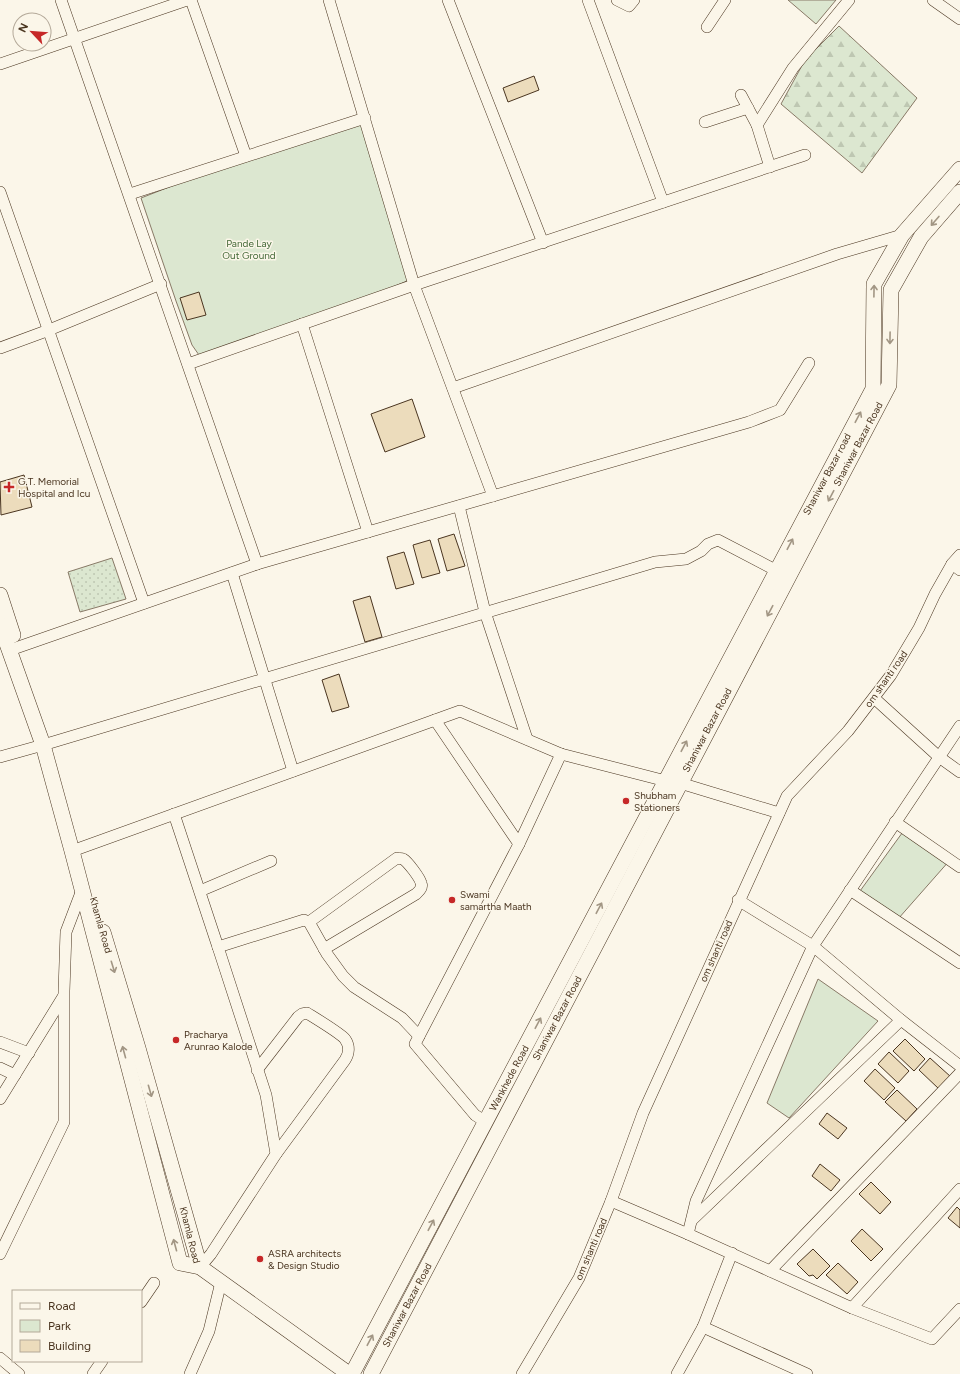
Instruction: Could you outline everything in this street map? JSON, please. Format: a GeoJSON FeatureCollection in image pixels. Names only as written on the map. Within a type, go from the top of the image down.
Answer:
{"type":"FeatureCollection","features":[{"type":"Feature","properties":{"kind":"main road","name":"Shaniwar Bazar road"},"geometry":{"type":"LineString","coordinates":[[673,782],[782,573],[873,389],[874,284],[902,234],[960,169]]}},
{"type":"Feature","properties":{"kind":"main road","name":"Shaniwar Bazar Road"},"geometry":{"type":"LineString","coordinates":[[782,573],[889,385],[891,290],[921,237],[960,192]]}},
{"type":"Feature","properties":{"kind":"main road","name":"Khamla Road"},"geometry":{"type":"LineString","coordinates":[[0,594],[13,649],[45,745],[75,849],[140,1055],[200,1267],[180,1263],[82,890],[75,849]]}},
{"type":"Feature","properties":{"kind":"main road","name":"Khamla Road"},"geometry":{"type":"LineString","coordinates":[[0,624],[13,649]]}},
{"type":"Feature","properties":{"kind":"main road","name":"Shaniwar Bazar Road"},"geometry":{"type":"LineString","coordinates":[[371,1374],[673,782]]}},
{"type":"Feature","properties":{"kind":"main road","name":"Wankhede Road"},"geometry":{"type":"LineString","coordinates":[[351,1374],[486,1122],[673,782]]}},
{"type":"Feature","properties":{"kind":"main road"},"geometry":{"type":"LineString","coordinates":[[200,1267],[351,1374]]}},
{"type":"Feature","properties":{"kind":"street"},"geometry":{"type":"LineString","coordinates":[[62,0],[257,564]]}},
{"type":"Feature","properties":{"kind":"street"},"geometry":{"type":"LineString","coordinates":[[0,64],[187,0]]}},
{"type":"Feature","properties":{"kind":"street"},"geometry":{"type":"LineString","coordinates":[[191,0],[246,156]]}},
{"type":"Feature","properties":{"kind":"street"},"geometry":{"type":"LineString","coordinates":[[329,0],[414,285],[493,496]]}},
{"type":"Feature","properties":{"kind":"street"},"geometry":{"type":"LineString","coordinates":[[448,0],[543,243]]}},
{"type":"Feature","properties":{"kind":"street"},"geometry":{"type":"LineString","coordinates":[[588,0],[663,202]]}},
{"type":"Feature","properties":{"kind":"street"},"geometry":{"type":"LineString","coordinates":[[617,0],[629,6],[634,0]]}},
{"type":"Feature","properties":{"kind":"street"},"geometry":{"type":"LineString","coordinates":[[707,27],[725,0]]}},
{"type":"Feature","properties":{"kind":"street"},"geometry":{"type":"LineString","coordinates":[[757,125],[794,68],[849,0]]}},
{"type":"Feature","properties":{"kind":"street"},"geometry":{"type":"LineString","coordinates":[[933,0],[960,19]]}},
{"type":"Feature","properties":{"kind":"street"},"geometry":{"type":"LineString","coordinates":[[741,95],[757,125],[770,167]]}},
{"type":"Feature","properties":{"kind":"street"},"geometry":{"type":"LineString","coordinates":[[705,122],[748,108]]}},
{"type":"Feature","properties":{"kind":"street"},"geometry":{"type":"LineString","coordinates":[[130,194],[365,118]]}},
{"type":"Feature","properties":{"kind":"street"},"geometry":{"type":"LineString","coordinates":[[188,364],[414,285],[805,155]]}},
{"type":"Feature","properties":{"kind":"street"},"geometry":{"type":"LineString","coordinates":[[0,192],[144,603]]}},
{"type":"Feature","properties":{"kind":"street"},"geometry":{"type":"LineString","coordinates":[[453,388],[837,254],[902,234]]}},
{"type":"Feature","properties":{"kind":"street"},"geometry":{"type":"LineString","coordinates":[[0,348],[49,330],[160,284]]}},
{"type":"Feature","properties":{"kind":"street"},"geometry":{"type":"LineString","coordinates":[[302,324],[368,532]]}},
{"type":"Feature","properties":{"kind":"street"},"geometry":{"type":"LineString","coordinates":[[13,649],[257,564],[749,422],[780,410],[809,363]]}},
{"type":"Feature","properties":{"kind":"street"},"geometry":{"type":"LineString","coordinates":[[459,506],[485,612],[527,739]]}},
{"type":"Feature","properties":{"kind":"street"},"geometry":{"type":"LineString","coordinates":[[0,757],[45,745],[654,562],[686,559],[701,551],[708,544],[718,540],[782,573]]}},
{"type":"Feature","properties":{"kind":"street","name":"om shanti road"},"geometry":{"type":"LineString","coordinates":[[522,1374],[579,1278],[611,1200],[643,1113],[786,796],[848,731],[891,675],[919,628],[935,594],[956,567],[960,555]]}},
{"type":"Feature","properties":{"kind":"street"},"geometry":{"type":"LineString","coordinates":[[232,573],[293,771]]}},
{"type":"Feature","properties":{"kind":"street"},"geometry":{"type":"LineString","coordinates":[[874,698],[939,756],[960,772]]}},
{"type":"Feature","properties":{"kind":"street"},"geometry":{"type":"LineString","coordinates":[[75,849],[460,711],[561,754],[673,782],[779,813]]}},
{"type":"Feature","properties":{"kind":"street"},"geometry":{"type":"LineString","coordinates":[[435,720],[519,844]]}},
{"type":"Feature","properties":{"kind":"street"},"geometry":{"type":"LineString","coordinates":[[688,1234],[696,1201],[812,946],[960,726]]}},
{"type":"Feature","properties":{"kind":"street"},"geometry":{"type":"LineString","coordinates":[[486,1122],[476,1115],[415,1044],[519,844],[561,754]]}},
{"type":"Feature","properties":{"kind":"street"},"geometry":{"type":"LineString","coordinates":[[174,814],[266,1095],[276,1154]]}},
{"type":"Feature","properties":{"kind":"street"},"geometry":{"type":"LineString","coordinates":[[895,822],[960,867]]}},
{"type":"Feature","properties":{"kind":"street"},"geometry":{"type":"LineString","coordinates":[[307,921],[315,911],[395,853]]}},
{"type":"Feature","properties":{"kind":"street"},"geometry":{"type":"LineString","coordinates":[[218,948],[307,921],[397,858],[408,862],[422,883],[421,889],[416,894],[324,949]]}},
{"type":"Feature","properties":{"kind":"street"},"geometry":{"type":"LineString","coordinates":[[200,891],[271,861]]}},
{"type":"Feature","properties":{"kind":"street"},"geometry":{"type":"LineString","coordinates":[[0,1254],[64,1122],[64,996],[66,932],[82,890]]}},
{"type":"Feature","properties":{"kind":"street"},"geometry":{"type":"LineString","coordinates":[[850,890],[960,964]]}},
{"type":"Feature","properties":{"kind":"street"},"geometry":{"type":"LineString","coordinates":[[738,900],[812,946],[901,1020],[960,1066]]}},
{"type":"Feature","properties":{"kind":"street"},"geometry":{"type":"LineString","coordinates":[[307,921],[342,976],[354,986],[402,1018],[419,1036]]}},
{"type":"Feature","properties":{"kind":"street"},"geometry":{"type":"LineString","coordinates":[[0,1099],[64,996]]}},
{"type":"Feature","properties":{"kind":"street"},"geometry":{"type":"LineString","coordinates":[[200,1267],[211,1254],[276,1154],[348,1056],[348,1048],[344,1039],[307,1013],[302,1014],[298,1017],[257,1070]]}},
{"type":"Feature","properties":{"kind":"street"},"geometry":{"type":"LineString","coordinates":[[691,1220],[901,1020]]}},
{"type":"Feature","properties":{"kind":"street"},"geometry":{"type":"LineString","coordinates":[[0,1042],[29,1054]]}},
{"type":"Feature","properties":{"kind":"street"},"geometry":{"type":"LineString","coordinates":[[0,1068],[15,1075]]}},
{"type":"Feature","properties":{"kind":"street"},"geometry":{"type":"LineString","coordinates":[[770,1271],[960,1073]]}},
{"type":"Feature","properties":{"kind":"street"},"geometry":{"type":"LineString","coordinates":[[852,1308],[960,1189]]}},
{"type":"Feature","properties":{"kind":"street"},"geometry":{"type":"LineString","coordinates":[[611,1200],[852,1308],[932,1339],[960,1309]]}},
{"type":"Feature","properties":{"kind":"street"},"geometry":{"type":"LineString","coordinates":[[677,1374],[703,1327],[732,1254]]}},
{"type":"Feature","properties":{"kind":"street"},"geometry":{"type":"LineString","coordinates":[[190,1374],[209,1331],[221,1282]]}},
{"type":"Feature","properties":{"kind":"street"},"geometry":{"type":"LineString","coordinates":[[142,1301],[154,1283]]}},
{"type":"Feature","properties":{"kind":"street"},"geometry":{"type":"LineString","coordinates":[[703,1327],[807,1374]]}},
{"type":"Feature","properties":{"kind":"street"},"geometry":{"type":"LineString","coordinates":[[0,1358],[19,1374]]}},
{"type":"Feature","properties":{"kind":"street"},"geometry":{"type":"LineString","coordinates":[[93,1374],[101,1362]]}},
{"type":"Feature","properties":{"kind":"green space"},"geometry":{"type":"Polygon","coordinates":[[[788,0],[836,0],[816,24],[788,0]]]}},
{"type":"Feature","properties":{"kind":"green space"},"geometry":{"type":"Polygon","coordinates":[[[839,26],[917,98],[862,173],[781,104],[805,60],[839,26]]]}},
{"type":"Feature","properties":{"kind":"green space","name":"Pande Lay Out Ground"},"geometry":{"type":"Polygon","coordinates":[[[361,124],[409,280],[382,292],[199,355],[192,345],[141,198],[192,178],[361,124]]]}},
{"type":"Feature","properties":{"kind":"green space"},"geometry":{"type":"Polygon","coordinates":[[[112,558],[126,599],[80,612],[68,572],[112,558]]]}},
{"type":"Feature","properties":{"kind":"green space"},"geometry":{"type":"Polygon","coordinates":[[[905,829],[950,860],[898,919],[860,891],[905,829]]]}},
{"type":"Feature","properties":{"kind":"green space"},"geometry":{"type":"Polygon","coordinates":[[[818,979],[878,1021],[789,1118],[767,1103],[818,979]]]}},
{"type":"Feature","properties":{"kind":"building"},"geometry":{"type":"Polygon","coordinates":[[[534,76],[539,90],[508,102],[503,88],[534,76]]]}},
{"type":"Feature","properties":{"kind":"building"},"geometry":{"type":"Polygon","coordinates":[[[199,292],[206,315],[187,320],[180,298],[199,292]]]}},
{"type":"Feature","properties":{"kind":"building"},"geometry":{"type":"Polygon","coordinates":[[[412,399],[425,437],[385,452],[371,414],[412,399]]]}},
{"type":"Feature","properties":{"kind":"building"},"geometry":{"type":"Polygon","coordinates":[[[24,475],[32,507],[1,515],[0,482],[24,475]]]}},
{"type":"Feature","properties":{"kind":"building"},"geometry":{"type":"Polygon","coordinates":[[[454,534],[465,566],[447,571],[438,539],[454,534]]]}},
{"type":"Feature","properties":{"kind":"building"},"geometry":{"type":"Polygon","coordinates":[[[430,540],[440,573],[422,578],[413,545],[430,540]]]}},
{"type":"Feature","properties":{"kind":"building"},"geometry":{"type":"Polygon","coordinates":[[[404,552],[414,584],[396,589],[387,557],[404,552]]]}},
{"type":"Feature","properties":{"kind":"building"},"geometry":{"type":"Polygon","coordinates":[[[370,596],[382,637],[365,642],[353,601],[370,596]]]}},
{"type":"Feature","properties":{"kind":"building"},"geometry":{"type":"Polygon","coordinates":[[[339,674],[349,707],[332,712],[322,680],[339,674]]]}},
{"type":"Feature","properties":{"kind":"building"},"geometry":{"type":"Polygon","coordinates":[[[905,1039],[925,1059],[914,1071],[893,1051],[905,1039]]]}},
{"type":"Feature","properties":{"kind":"building"},"geometry":{"type":"Polygon","coordinates":[[[889,1052],[909,1071],[898,1083],[878,1064],[889,1052]]]}},
{"type":"Feature","properties":{"kind":"building"},"geometry":{"type":"Polygon","coordinates":[[[930,1058],[951,1077],[939,1089],[919,1070],[930,1058]]]}},
{"type":"Feature","properties":{"kind":"building"},"geometry":{"type":"Polygon","coordinates":[[[875,1069],[895,1088],[884,1100],[864,1081],[875,1069]]]}},
{"type":"Feature","properties":{"kind":"building"},"geometry":{"type":"Polygon","coordinates":[[[897,1090],[917,1109],[906,1121],[885,1102],[897,1090]]]}},
{"type":"Feature","properties":{"kind":"building"},"geometry":{"type":"Polygon","coordinates":[[[827,1113],[847,1128],[838,1139],[819,1124],[827,1113]]]}},
{"type":"Feature","properties":{"kind":"building"},"geometry":{"type":"Polygon","coordinates":[[[820,1164],[840,1180],[831,1191],[812,1176],[820,1164]]]}},
{"type":"Feature","properties":{"kind":"building"},"geometry":{"type":"Polygon","coordinates":[[[871,1182],[891,1202],[880,1214],[859,1194],[871,1182]]]}},
{"type":"Feature","properties":{"kind":"building"},"geometry":{"type":"Polygon","coordinates":[[[957,1207],[960,1210],[960,1228],[948,1218],[957,1207]]]}},
{"type":"Feature","properties":{"kind":"building"},"geometry":{"type":"Polygon","coordinates":[[[862,1229],[883,1249],[871,1261],[851,1241],[862,1229]]]}},
{"type":"Feature","properties":{"kind":"building"},"geometry":{"type":"Polygon","coordinates":[[[813,1249],[830,1266],[817,1279],[813,1275],[809,1276],[797,1264],[813,1249]]]}},
{"type":"Feature","properties":{"kind":"building"},"geometry":{"type":"Polygon","coordinates":[[[838,1263],[858,1282],[847,1294],[826,1275],[838,1263]]]}},
{"type":"Feature","properties":{"kind":"place","name":"G.T. Memorial Hospital and Icu"},"geometry":{"type":"Point","coordinates":[9,487]}},
{"type":"Feature","properties":{"kind":"place","name":"Shubham Stationers"},"geometry":{"type":"Point","coordinates":[626,801]}},
{"type":"Feature","properties":{"kind":"place","name":"Swami samartha Maath"},"geometry":{"type":"Point","coordinates":[452,900]}},
{"type":"Feature","properties":{"kind":"place","name":"Pracharya Arunrao Kalode"},"geometry":{"type":"Point","coordinates":[176,1040]}},
{"type":"Feature","properties":{"kind":"place","name":"ASRA architects & Design Studio"},"geometry":{"type":"Point","coordinates":[260,1259]}}]}
